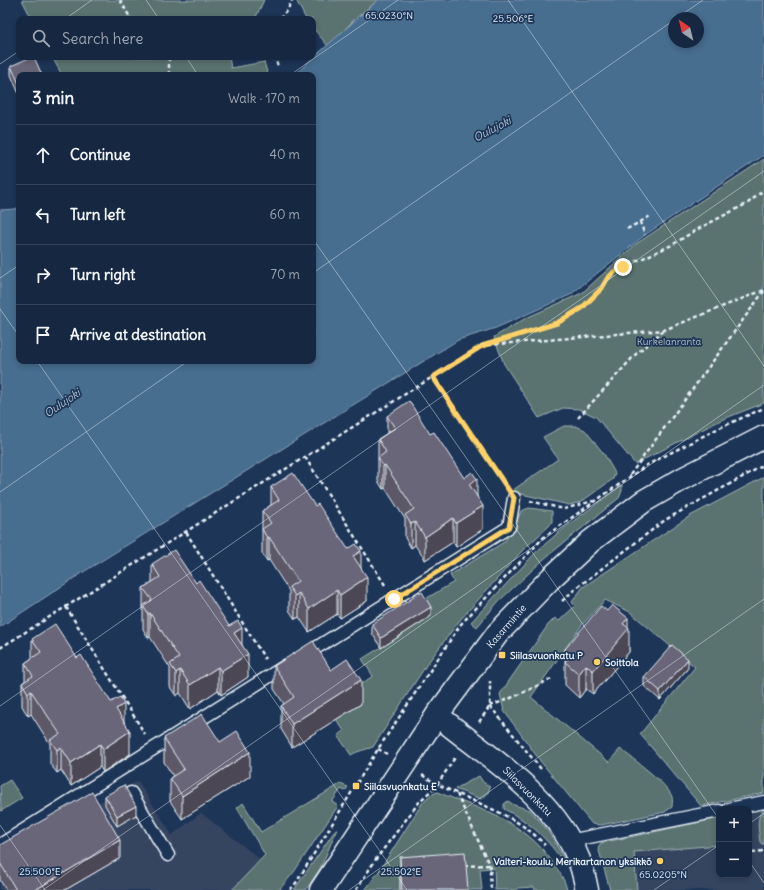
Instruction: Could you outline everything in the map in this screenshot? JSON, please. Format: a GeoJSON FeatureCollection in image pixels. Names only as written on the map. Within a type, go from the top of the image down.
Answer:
{"type":"FeatureCollection","features":[{"type":"Feature","properties":{"kind":"street","name":"Kasarmintie"},"geometry":{"type":"LineString","coordinates":[[321,890],[437,715],[498,632],[551,578],[591,541],[644,501],[684,478],[764,438]]}},
{"type":"Feature","properties":{"kind":"street","name":"Siilasvuonkatu"},"geometry":{"type":"LineString","coordinates":[[437,715],[467,740],[495,760],[541,801],[553,816],[580,861],[587,890]]}},
{"type":"Feature","properties":{"kind":"lane"},"geometry":{"type":"LineString","coordinates":[[0,845],[509,527],[514,498]]}},
{"type":"Feature","properties":{"kind":"lane"},"geometry":{"type":"LineString","coordinates":[[131,793],[168,855]]}},
{"type":"Feature","properties":{"kind":"lane"},"geometry":{"type":"LineString","coordinates":[[744,806],[764,802]]}},
{"type":"Feature","properties":{"kind":"lane"},"geometry":{"type":"LineString","coordinates":[[569,841],[716,812]]}},
{"type":"Feature","properties":{"kind":"path"},"geometry":{"type":"LineString","coordinates":[[120,0],[129,16]]}},
{"type":"Feature","properties":{"kind":"path"},"geometry":{"type":"LineString","coordinates":[[282,16],[288,9],[292,0]]}},
{"type":"Feature","properties":{"kind":"path"},"geometry":{"type":"LineString","coordinates":[[169,60],[169,72]]}},
{"type":"Feature","properties":{"kind":"path"},"geometry":{"type":"LineString","coordinates":[[274,60],[278,65]]}},
{"type":"Feature","properties":{"kind":"path"},"geometry":{"type":"LineString","coordinates":[[0,648],[482,346],[557,323],[582,308],[602,288],[607,279],[614,272],[672,246],[696,230],[748,203],[764,190]]}},
{"type":"Feature","properties":{"kind":"path"},"geometry":{"type":"LineString","coordinates":[[627,230],[652,215]]}},
{"type":"Feature","properties":{"kind":"path"},"geometry":{"type":"LineString","coordinates":[[640,222],[645,235]]}},
{"type":"Feature","properties":{"kind":"path"},"geometry":{"type":"LineString","coordinates":[[482,346],[664,330],[764,291]]}},
{"type":"Feature","properties":{"kind":"path"},"geometry":{"type":"LineString","coordinates":[[629,477],[764,291]]}},
{"type":"Feature","properties":{"kind":"path"},"geometry":{"type":"LineString","coordinates":[[578,418],[635,355],[664,330]]}},
{"type":"Feature","properties":{"kind":"path"},"geometry":{"type":"LineString","coordinates":[[433,377],[514,498],[564,509],[597,500]]}},
{"type":"Feature","properties":{"kind":"path"},"geometry":{"type":"LineString","coordinates":[[305,457],[394,599]]}},
{"type":"Feature","properties":{"kind":"path"},"geometry":{"type":"LineString","coordinates":[[557,605],[574,590],[665,520],[764,465]]}},
{"type":"Feature","properties":{"kind":"path"},"geometry":{"type":"LineString","coordinates":[[186,532],[274,674]]}},
{"type":"Feature","properties":{"kind":"path"},"geometry":{"type":"LineString","coordinates":[[66,607],[154,749]]}},
{"type":"Feature","properties":{"kind":"path"},"geometry":{"type":"LineString","coordinates":[[493,675],[490,682],[490,706],[516,696],[551,679]]}},
{"type":"Feature","properties":{"kind":"path"},"geometry":{"type":"LineString","coordinates":[[356,890],[376,859],[420,801],[437,785],[505,814],[540,839],[549,850]]}},
{"type":"Feature","properties":{"kind":"path"},"geometry":{"type":"LineString","coordinates":[[457,794],[490,865],[491,890]]}},
{"type":"Feature","properties":{"kind":"path"},"geometry":{"type":"LineString","coordinates":[[752,852],[764,851]]}},
{"type":"Feature","properties":{"kind":"path"},"geometry":{"type":"LineString","coordinates":[[459,866],[490,865]]}},
{"type":"Feature","properties":{"kind":"shaded area"},"geometry":{"type":"Polygon","coordinates":[[[138,781],[172,835],[201,813],[260,859],[232,890],[0,890],[0,857],[138,781]]]}},
{"type":"Feature","properties":{"kind":"shaded area","name":"Valteri-koulu, Merikartanon yksikkö"},"geometry":{"type":"Polygon","coordinates":[[[764,808],[764,890],[610,890],[598,847],[601,843],[716,819],[716,878],[752,878],[752,810],[764,808]]]}},
{"type":"Feature","properties":{"kind":"green space"},"geometry":{"type":"Polygon","coordinates":[[[22,0],[264,0],[256,16],[30,16],[22,0]]]}},
{"type":"Feature","properties":{"kind":"green space"},"geometry":{"type":"Polygon","coordinates":[[[296,0],[378,0],[356,18],[328,46],[316,32],[316,16],[304,16],[296,0]]]}},
{"type":"Feature","properties":{"kind":"green space"},"geometry":{"type":"Polygon","coordinates":[[[54,60],[230,60],[231,68],[264,62],[267,72],[60,72],[54,60]]]}},
{"type":"Feature","properties":{"kind":"green space","name":"Kurkelanranta"},"geometry":{"type":"Polygon","coordinates":[[[764,159],[764,403],[721,420],[635,464],[596,417],[579,409],[563,408],[539,418],[504,364],[494,337],[526,318],[582,293],[636,244],[764,159]]]}},
{"type":"Feature","properties":{"kind":"green space"},"geometry":{"type":"Polygon","coordinates":[[[564,426],[576,426],[585,430],[604,454],[615,473],[613,479],[581,502],[569,505],[517,493],[513,490],[558,459],[543,437],[564,426]]]}},
{"type":"Feature","properties":{"kind":"green space"},"geometry":{"type":"Polygon","coordinates":[[[764,477],[764,793],[701,806],[640,734],[695,667],[630,612],[605,600],[582,625],[531,697],[609,762],[620,749],[664,786],[672,797],[672,807],[665,812],[601,825],[592,824],[541,762],[504,711],[500,694],[548,625],[555,618],[559,621],[575,606],[572,602],[583,587],[690,516],[764,477]]]}},
{"type":"Feature","properties":{"kind":"green space"},"geometry":{"type":"Polygon","coordinates":[[[622,485],[622,491],[619,498],[544,559],[498,602],[477,627],[471,622],[537,551],[564,528],[622,485]]]}},
{"type":"Feature","properties":{"kind":"green space"},"geometry":{"type":"Polygon","coordinates":[[[529,508],[552,511],[552,522],[523,550],[460,620],[427,664],[373,747],[351,755],[338,736],[344,731],[336,719],[361,704],[352,690],[373,676],[362,659],[431,616],[422,601],[454,582],[450,575],[504,542],[515,526],[521,511],[529,508]]]}},
{"type":"Feature","properties":{"kind":"green space"},"geometry":{"type":"Polygon","coordinates":[[[479,776],[483,782],[490,787],[485,797],[481,799],[455,789],[479,776]]]}},
{"type":"Feature","properties":{"kind":"green space"},"geometry":{"type":"Polygon","coordinates":[[[10,780],[22,798],[1,811],[0,786],[10,780]]]}},
{"type":"Feature","properties":{"kind":"green space"},"geometry":{"type":"Polygon","coordinates":[[[340,784],[348,787],[345,791],[341,789],[332,802],[338,806],[294,872],[279,890],[232,890],[265,855],[237,808],[243,803],[261,832],[340,784]]]}},
{"type":"Feature","properties":{"kind":"green space"},"geometry":{"type":"Polygon","coordinates":[[[437,792],[486,811],[516,827],[542,849],[560,872],[567,890],[535,890],[534,887],[518,888],[517,890],[495,890],[494,868],[480,869],[482,890],[466,890],[400,880],[400,890],[365,890],[379,871],[423,802],[429,796],[437,792]]]}},
{"type":"Feature","properties":{"kind":"green space"},"geometry":{"type":"Polygon","coordinates":[[[508,801],[514,805],[530,810],[548,831],[567,863],[565,864],[545,839],[531,826],[504,809],[504,804],[508,801]]]}},
{"type":"Feature","properties":{"kind":"green space"},"geometry":{"type":"Polygon","coordinates":[[[764,809],[764,844],[762,844],[760,842],[758,824],[759,816],[764,809]]]}},
{"type":"Feature","properties":{"kind":"green space"},"geometry":{"type":"Polygon","coordinates":[[[716,819],[716,845],[634,852],[637,890],[610,890],[598,847],[601,843],[716,819]]]}},
{"type":"Feature","properties":{"kind":"green space"},"geometry":{"type":"Polygon","coordinates":[[[336,829],[321,867],[306,890],[294,890],[336,829]]]}},
{"type":"Feature","properties":{"kind":"water","name":"Oulujoki"},"geometry":{"type":"Polygon","coordinates":[[[378,0],[764,0],[764,155],[645,235],[570,295],[496,328],[458,340],[85,571],[0,627],[0,210],[16,208],[16,364],[316,364],[316,72],[297,72],[311,60],[316,60],[316,55],[378,0]]]}},
{"type":"Feature","properties":{"kind":"building"},"geometry":{"type":"Polygon","coordinates":[[[24,60],[35,60],[41,72],[16,72],[16,77],[11,66],[24,60]]]}},
{"type":"Feature","properties":{"kind":"building"},"geometry":{"type":"Polygon","coordinates":[[[409,401],[430,434],[434,432],[464,478],[472,472],[477,479],[469,484],[483,506],[456,523],[453,518],[425,537],[415,522],[411,524],[405,515],[414,509],[385,465],[383,466],[378,458],[386,452],[378,439],[395,428],[387,416],[409,401]]]}},
{"type":"Feature","properties":{"kind":"building"},"geometry":{"type":"Polygon","coordinates":[[[293,473],[315,506],[318,504],[348,549],[356,544],[361,551],[353,556],[367,577],[340,595],[337,590],[309,609],[299,593],[295,596],[289,587],[298,581],[269,537],[267,538],[262,529],[271,523],[262,511],[279,500],[271,487],[293,473]]]}},
{"type":"Feature","properties":{"kind":"building"},"geometry":{"type":"Polygon","coordinates":[[[174,550],[196,583],[199,580],[229,626],[238,621],[242,628],[234,633],[248,654],[221,671],[218,667],[190,685],[180,670],[176,673],[170,664],[179,658],[150,613],[148,614],[143,606],[152,600],[143,588],[160,577],[152,564],[174,550]]]}},
{"type":"Feature","properties":{"kind":"building"},"geometry":{"type":"Polygon","coordinates":[[[422,592],[431,607],[381,638],[372,624],[422,592]]]}},
{"type":"Feature","properties":{"kind":"building"},"geometry":{"type":"Polygon","coordinates":[[[612,605],[628,618],[623,624],[629,628],[593,671],[586,665],[579,674],[565,662],[571,654],[565,649],[601,606],[607,611],[612,605]]]}},
{"type":"Feature","properties":{"kind":"building"},"geometry":{"type":"Polygon","coordinates":[[[55,624],[77,658],[81,655],[111,702],[120,697],[124,704],[116,709],[130,731],[103,749],[100,744],[71,763],[61,747],[57,750],[50,740],[60,734],[31,691],[28,693],[22,683],[33,676],[25,663],[41,652],[32,639],[55,624]]]}},
{"type":"Feature","properties":{"kind":"building"},"geometry":{"type":"Polygon","coordinates":[[[313,641],[331,670],[347,659],[361,680],[292,724],[281,706],[294,697],[274,666],[313,641]]]}},
{"type":"Feature","properties":{"kind":"building"},"geometry":{"type":"Polygon","coordinates":[[[672,645],[688,659],[660,691],[644,677],[672,645]]]}},
{"type":"Feature","properties":{"kind":"building"},"geometry":{"type":"Polygon","coordinates":[[[202,714],[220,742],[237,731],[250,752],[182,796],[170,778],[184,769],[164,738],[202,714]]]}},
{"type":"Feature","properties":{"kind":"building"},"geometry":{"type":"Polygon","coordinates":[[[124,785],[136,806],[117,816],[105,796],[124,785]]]}},
{"type":"Feature","properties":{"kind":"building"},"geometry":{"type":"Polygon","coordinates":[[[92,792],[120,840],[35,890],[16,890],[0,863],[0,845],[92,792]]]}},
{"type":"Feature","properties":{"kind":"building"},"geometry":{"type":"Polygon","coordinates":[[[465,852],[468,890],[402,890],[400,857],[465,852]]]}},
{"type":"Feature","properties":{"kind":"place","name":"Siilasvuonkatu P"},"geometry":{"type":"Point","coordinates":[502,655]}},
{"type":"Feature","properties":{"kind":"place","name":"Soittola"},"geometry":{"type":"Point","coordinates":[597,662]}},
{"type":"Feature","properties":{"kind":"place","name":"Siilasvuonkatu E"},"geometry":{"type":"Point","coordinates":[356,786]}},
{"type":"Feature","properties":{"kind":"place","name":"Valteri-koulu, Merikartanon yksikkö"},"geometry":{"type":"Point","coordinates":[660,861]}},
{"type":"Feature","properties":{"kind":"route"},"geometry":{"type":"LineString","coordinates":[[394,599],[509,527],[514,498],[433,377],[482,346],[557,323],[582,308],[602,288],[607,279],[614,272],[623,267]]}}]}
